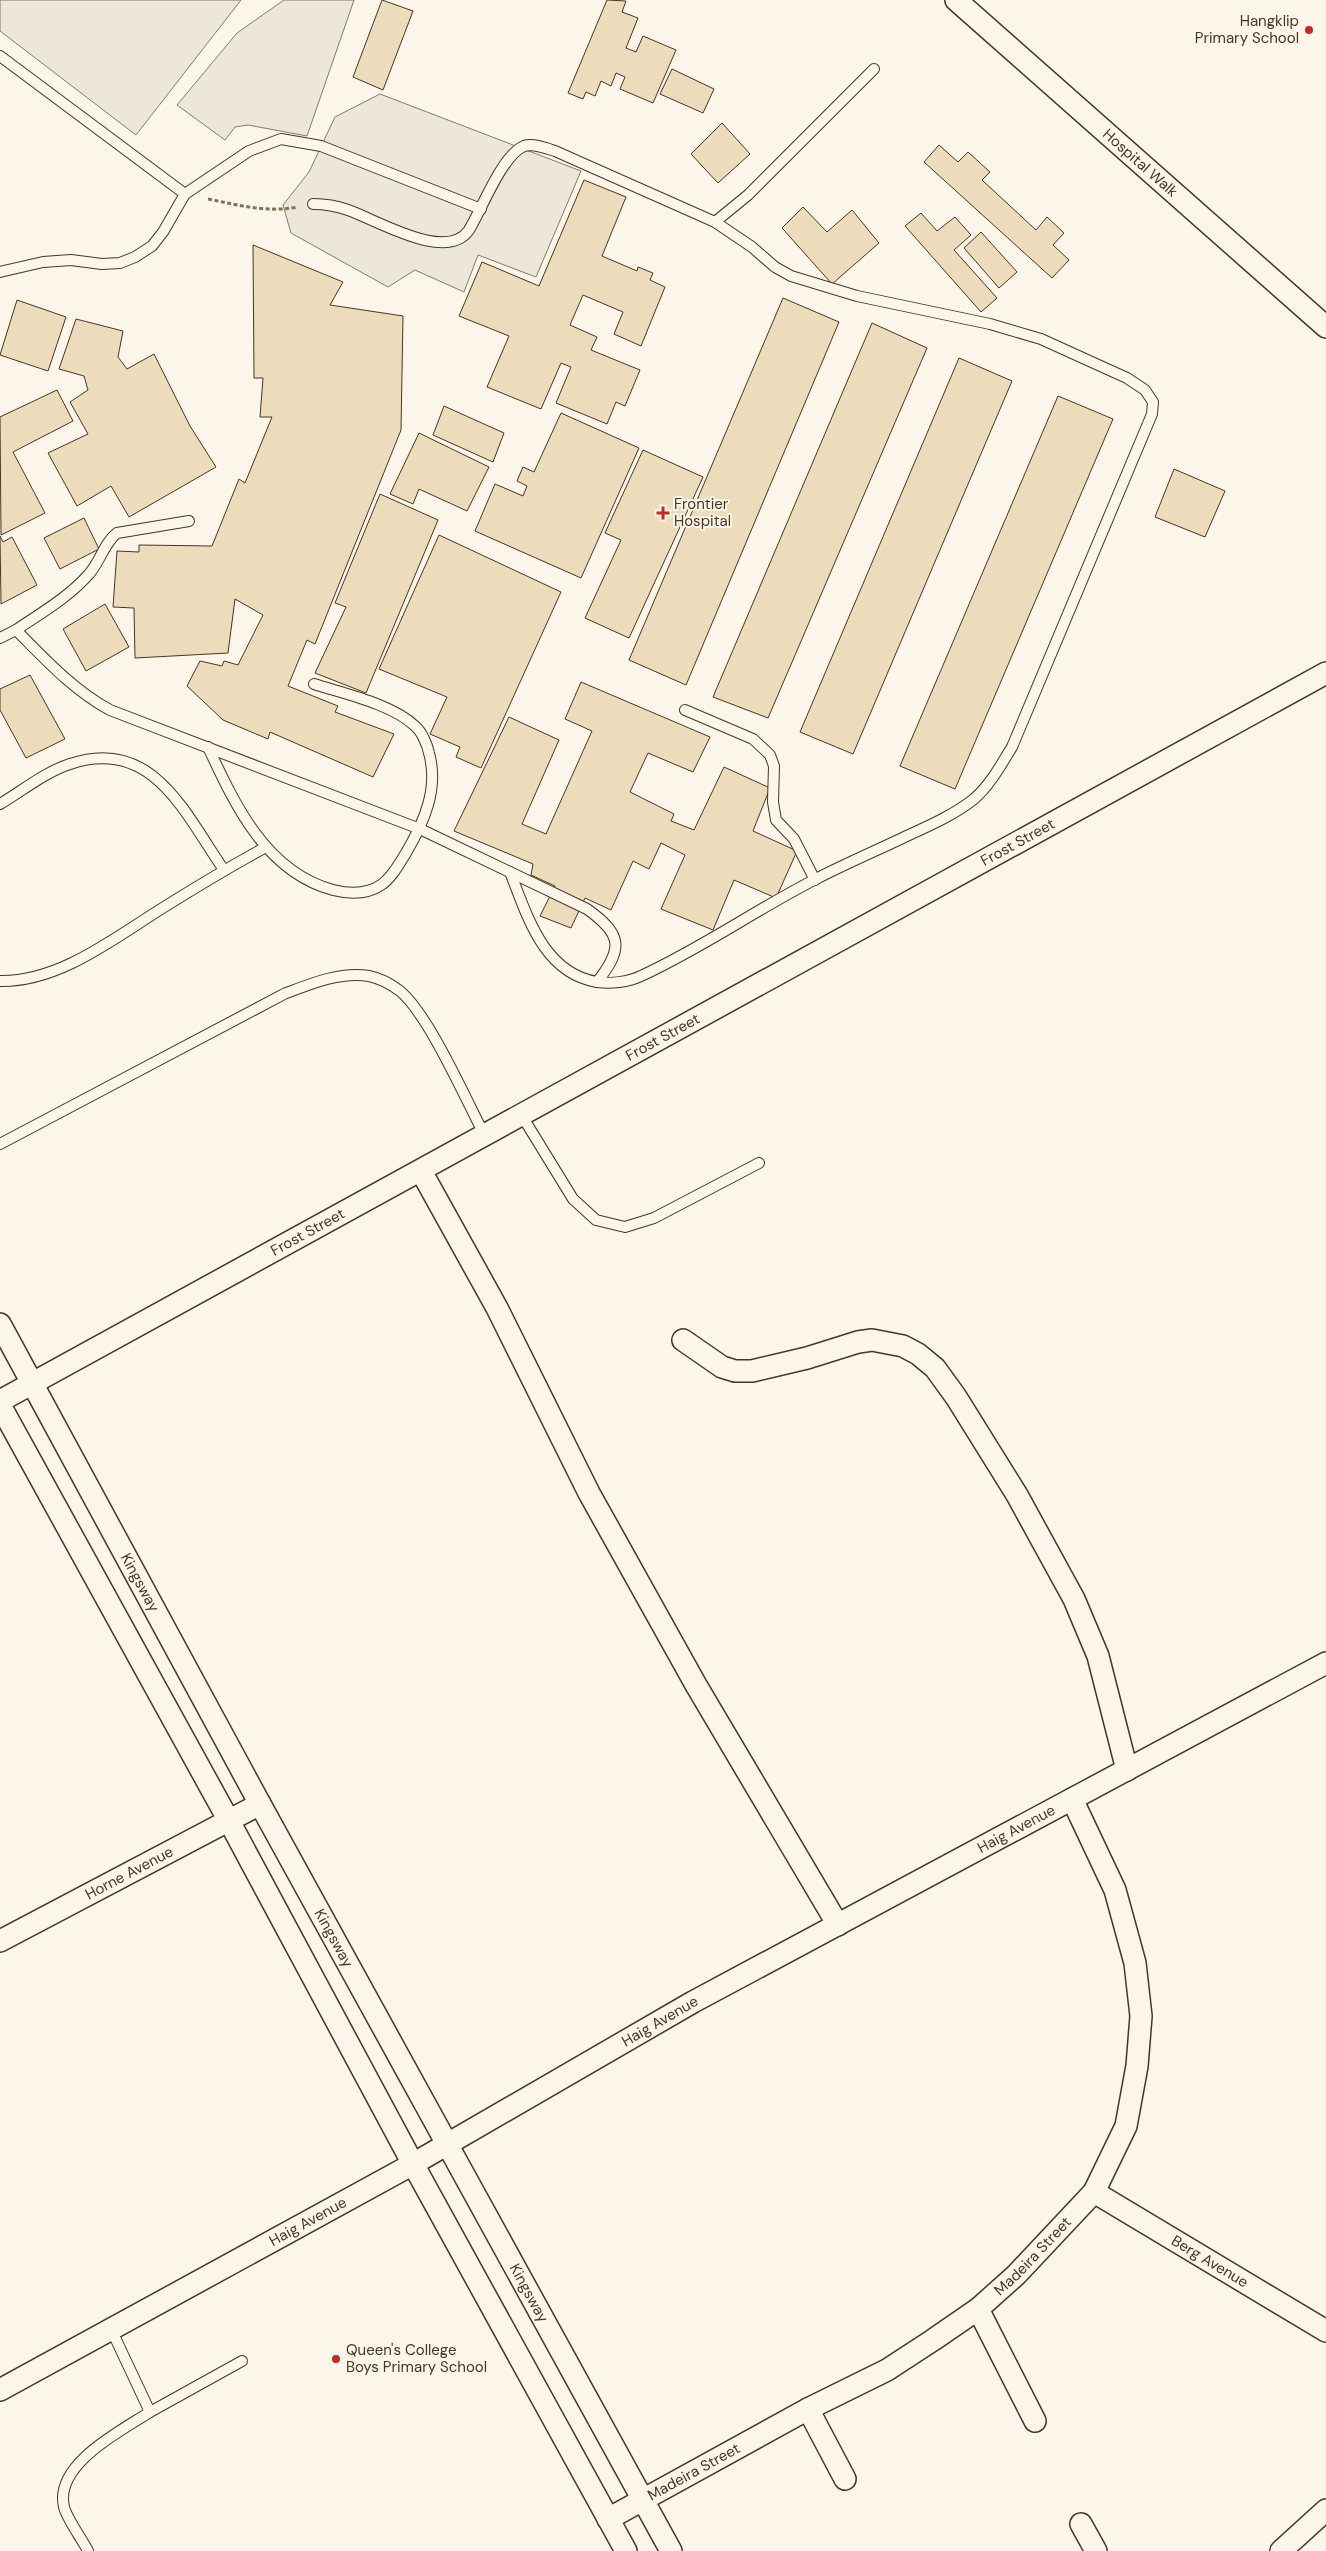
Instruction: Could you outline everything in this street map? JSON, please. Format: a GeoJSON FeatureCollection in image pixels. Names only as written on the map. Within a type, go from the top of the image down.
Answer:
{"type":"FeatureCollection","features":[{"type":"Feature","properties":{"kind":"street","name":"Hospital Walk"},"geometry":{"type":"LineString","coordinates":[[956,0],[1326,327]]}},
{"type":"Feature","properties":{"kind":"street","name":"Frost Street"},"geometry":{"type":"LineString","coordinates":[[0,1403],[32,1382],[522,1116],[1326,673]]}},
{"type":"Feature","properties":{"kind":"street"},"geometry":{"type":"LineString","coordinates":[[421,1171],[497,1308],[589,1493],[696,1685],[838,1925]]}},
{"type":"Feature","properties":{"kind":"street","name":"Kingsway"},"geometry":{"type":"LineString","coordinates":[[0,1324],[260,1804],[671,2551]]}},
{"type":"Feature","properties":{"kind":"street"},"geometry":{"type":"LineString","coordinates":[[683,1340],[722,1367],[735,1372],[798,1360],[858,1342],[872,1340],[903,1346],[918,1354],[935,1368],[956,1396],[1017,1495],[1074,1599],[1098,1656],[1127,1770]]}},
{"type":"Feature","properties":{"kind":"street"},"geometry":{"type":"LineString","coordinates":[[0,1403],[412,2164],[626,2551]]}},
{"type":"Feature","properties":{"kind":"street","name":"Haig Avenue"},"geometry":{"type":"LineString","coordinates":[[0,2390],[412,2164],[693,2002],[1326,1663]]}},
{"type":"Feature","properties":{"kind":"street","name":"Madeira Street"},"geometry":{"type":"LineString","coordinates":[[608,2519],[808,2409],[887,2370],[978,2309],[1016,2275],[1094,2192],[1126,2126],[1137,2066],[1141,2016],[1135,1963],[1115,1890],[1072,1799]]}},
{"type":"Feature","properties":{"kind":"street","name":"Horne Avenue"},"geometry":{"type":"LineString","coordinates":[[0,1941],[260,1804]]}},
{"type":"Feature","properties":{"kind":"street","name":"Berg Avenue"},"geometry":{"type":"LineString","coordinates":[[1094,2192],[1326,2331]]}},
{"type":"Feature","properties":{"kind":"street"},"geometry":{"type":"LineString","coordinates":[[978,2309],[1035,2422]]}},
{"type":"Feature","properties":{"kind":"street"},"geometry":{"type":"LineString","coordinates":[[808,2409],[845,2479]]}},
{"type":"Feature","properties":{"kind":"street"},"geometry":{"type":"LineString","coordinates":[[1281,2551],[1326,2510]]}},
{"type":"Feature","properties":{"kind":"street"},"geometry":{"type":"LineString","coordinates":[[1081,2524],[1096,2551]]}},
{"type":"Feature","properties":{"kind":"lane"},"geometry":{"type":"LineString","coordinates":[[0,56],[185,194]]}},
{"type":"Feature","properties":{"kind":"lane"},"geometry":{"type":"LineString","coordinates":[[715,222],[748,196],[874,69]]}},
{"type":"Feature","properties":{"kind":"lane"},"geometry":{"type":"LineString","coordinates":[[0,272],[43,262],[71,260],[102,264],[120,263],[135,257],[152,246],[163,232],[185,194],[249,151],[281,139],[321,146],[481,209]]}},
{"type":"Feature","properties":{"kind":"lane"},"geometry":{"type":"LineString","coordinates":[[314,204],[331,205],[386,226],[443,244],[462,240],[510,156],[525,145],[540,146],[715,222],[790,276],[857,296],[990,324],[1041,339],[1127,378],[1145,390],[1152,402],[1152,414],[1144,438],[1012,747],[994,776],[974,798],[949,816],[815,880],[733,928],[639,977],[619,982],[597,982],[581,977],[565,968],[540,945],[510,872]]}},
{"type":"Feature","properties":{"kind":"lane"},"geometry":{"type":"LineString","coordinates":[[0,638],[16,630],[77,587],[90,573],[111,539],[117,533],[189,521]]}},
{"type":"Feature","properties":{"kind":"lane"},"geometry":{"type":"LineString","coordinates":[[16,630],[68,681],[98,703],[420,829],[587,909],[605,922],[613,931],[617,942],[615,956],[597,982]]}},
{"type":"Feature","properties":{"kind":"lane"},"geometry":{"type":"LineString","coordinates":[[208,747],[234,803],[266,847],[294,874],[322,887],[349,894],[371,890],[382,885],[396,871],[420,829],[432,796],[433,766],[427,743],[416,726],[394,712],[314,684]]}},
{"type":"Feature","properties":{"kind":"lane"},"geometry":{"type":"LineString","coordinates":[[685,710],[753,739],[770,755],[774,766],[773,802],[776,820],[794,838],[815,880]]}},
{"type":"Feature","properties":{"kind":"lane"},"geometry":{"type":"LineString","coordinates":[[0,804],[68,764],[98,756],[122,760],[156,776],[176,799],[224,870]]}},
{"type":"Feature","properties":{"kind":"lane"},"geometry":{"type":"LineString","coordinates":[[0,981],[34,978],[94,951],[224,870],[266,847]]}},
{"type":"Feature","properties":{"kind":"lane"},"geometry":{"type":"LineString","coordinates":[[0,1144],[284,994],[311,984],[351,976],[369,976],[383,981],[400,992],[411,1004],[430,1032],[485,1136]]}},
{"type":"Feature","properties":{"kind":"lane"},"geometry":{"type":"LineString","coordinates":[[522,1116],[573,1198],[596,1220],[625,1227],[654,1218],[759,1163]]}},
{"type":"Feature","properties":{"kind":"lane"},"geometry":{"type":"LineString","coordinates":[[111,2329],[150,2412]]}},
{"type":"Feature","properties":{"kind":"lane"},"geometry":{"type":"LineString","coordinates":[[88,2551],[64,2507],[68,2478],[75,2466],[93,2450],[150,2412],[242,2361]]}},
{"type":"Feature","properties":{"kind":"path"},"geometry":{"type":"LineString","coordinates":[[185,194],[250,208],[282,209],[314,204]]}},
{"type":"Feature","properties":{"kind":"shaded area"},"geometry":{"type":"Polygon","coordinates":[[[0,0],[241,0],[136,135],[0,31],[0,0]]]}},
{"type":"Feature","properties":{"kind":"shaded area"},"geometry":{"type":"Polygon","coordinates":[[[284,0],[354,0],[307,136],[248,125],[235,127],[225,140],[177,105],[237,33],[284,0]]]}},
{"type":"Feature","properties":{"kind":"shaded area"},"geometry":{"type":"Polygon","coordinates":[[[380,94],[581,171],[536,277],[478,255],[464,292],[415,270],[388,287],[291,233],[283,205],[309,172],[335,117],[380,94]]]}},
{"type":"Feature","properties":{"kind":"building"},"geometry":{"type":"Polygon","coordinates":[[[382,0],[413,11],[383,90],[353,77],[382,0]]]}},
{"type":"Feature","properties":{"kind":"building"},"geometry":{"type":"Polygon","coordinates":[[[607,0],[626,1],[622,12],[638,18],[626,48],[636,52],[643,36],[676,50],[653,103],[620,89],[625,77],[616,73],[611,86],[601,81],[595,96],[586,92],[583,99],[568,93],[607,0]]]}},
{"type":"Feature","properties":{"kind":"building"},"geometry":{"type":"Polygon","coordinates":[[[672,69],[714,89],[703,113],[660,94],[672,69]]]}},
{"type":"Feature","properties":{"kind":"building"},"geometry":{"type":"Polygon","coordinates":[[[722,123],[750,154],[718,183],[691,154],[722,123]]]}},
{"type":"Feature","properties":{"kind":"building"},"geometry":{"type":"Polygon","coordinates":[[[939,145],[958,162],[968,152],[990,172],[982,180],[1036,230],[1047,217],[1064,233],[1053,245],[1069,260],[1052,278],[924,162],[939,145]]]}},
{"type":"Feature","properties":{"kind":"building"},"geometry":{"type":"Polygon","coordinates":[[[584,180],[626,197],[602,256],[637,271],[638,267],[653,273],[650,280],[665,287],[641,346],[614,334],[623,312],[583,295],[570,325],[597,337],[591,350],[640,370],[625,406],[616,402],[607,424],[556,403],[571,367],[561,363],[541,409],[487,387],[509,336],[459,316],[482,262],[539,286],[584,180]]]}},
{"type":"Feature","properties":{"kind":"building"},"geometry":{"type":"Polygon","coordinates":[[[803,207],[827,232],[852,210],[879,243],[832,284],[782,228],[803,207]]]}},
{"type":"Feature","properties":{"kind":"building"},"geometry":{"type":"Polygon","coordinates":[[[921,213],[937,231],[955,217],[971,235],[954,250],[997,298],[981,312],[905,226],[921,213]]]}},
{"type":"Feature","properties":{"kind":"building"},"geometry":{"type":"Polygon","coordinates":[[[981,232],[1017,272],[999,288],[964,248],[981,232]]]}},
{"type":"Feature","properties":{"kind":"building"},"geometry":{"type":"Polygon","coordinates":[[[253,245],[343,282],[330,305],[403,316],[401,430],[315,644],[307,640],[288,686],[338,706],[335,712],[394,734],[373,777],[270,732],[268,739],[223,720],[187,686],[200,661],[222,666],[224,661],[238,665],[263,615],[235,599],[228,653],[135,658],[134,608],[113,607],[117,551],[139,552],[139,545],[212,546],[239,479],[245,483],[272,417],[260,417],[263,378],[254,378],[253,245]]]}},
{"type":"Feature","properties":{"kind":"building"},"geometry":{"type":"Polygon","coordinates":[[[783,298],[839,322],[686,685],[629,660],[783,298]]]}},
{"type":"Feature","properties":{"kind":"building"},"geometry":{"type":"Polygon","coordinates":[[[17,300],[66,317],[48,371],[0,355],[17,300]]]}},
{"type":"Feature","properties":{"kind":"building"},"geometry":{"type":"Polygon","coordinates":[[[76,319],[123,331],[118,357],[127,369],[154,354],[190,426],[216,467],[129,517],[111,486],[77,506],[48,453],[88,434],[70,402],[88,390],[84,376],[59,369],[76,319]]]}},
{"type":"Feature","properties":{"kind":"building"},"geometry":{"type":"Polygon","coordinates":[[[872,323],[927,348],[768,718],[713,697],[872,323]]]}},
{"type":"Feature","properties":{"kind":"building"},"geometry":{"type":"Polygon","coordinates":[[[959,358],[1012,381],[853,754],[800,732],[959,358]]]}},
{"type":"Feature","properties":{"kind":"building"},"geometry":{"type":"Polygon","coordinates":[[[57,390],[73,421],[13,452],[45,513],[1,535],[0,417],[57,390]]]}},
{"type":"Feature","properties":{"kind":"building"},"geometry":{"type":"Polygon","coordinates":[[[1058,396],[1113,419],[955,789],[900,766],[1058,396]]]}},
{"type":"Feature","properties":{"kind":"building"},"geometry":{"type":"Polygon","coordinates":[[[444,406],[504,433],[493,462],[433,435],[444,406]]]}},
{"type":"Feature","properties":{"kind":"building"},"geometry":{"type":"Polygon","coordinates":[[[561,413],[639,448],[581,578],[475,531],[495,484],[523,496],[527,486],[517,481],[523,467],[534,472],[561,413]]]}},
{"type":"Feature","properties":{"kind":"building"},"geometry":{"type":"Polygon","coordinates":[[[419,433],[489,467],[467,511],[419,489],[413,504],[390,494],[419,433]]]}},
{"type":"Feature","properties":{"kind":"building"},"geometry":{"type":"Polygon","coordinates":[[[643,450],[703,477],[629,638],[585,618],[621,540],[605,533],[643,450]]]}},
{"type":"Feature","properties":{"kind":"building"},"geometry":{"type":"Polygon","coordinates":[[[1174,469],[1225,491],[1205,537],[1155,517],[1174,469]]]}},
{"type":"Feature","properties":{"kind":"building"},"geometry":{"type":"Polygon","coordinates":[[[380,494],[438,520],[366,693],[315,673],[346,607],[335,603],[380,494]]]}},
{"type":"Feature","properties":{"kind":"building"},"geometry":{"type":"Polygon","coordinates":[[[84,518],[99,549],[60,569],[44,538],[84,518]]]}},
{"type":"Feature","properties":{"kind":"building"},"geometry":{"type":"Polygon","coordinates":[[[439,535],[561,592],[481,768],[456,757],[460,747],[430,734],[447,697],[379,669],[439,535]]]}},
{"type":"Feature","properties":{"kind":"building"},"geometry":{"type":"Polygon","coordinates":[[[0,536],[3,542],[12,537],[37,585],[1,604],[0,536]]]}},
{"type":"Feature","properties":{"kind":"building"},"geometry":{"type":"Polygon","coordinates":[[[105,604],[129,647],[86,671],[63,629],[105,604]]]}},
{"type":"Feature","properties":{"kind":"building"},"geometry":{"type":"Polygon","coordinates":[[[30,675],[65,739],[26,758],[0,710],[0,689],[30,675]]]}},
{"type":"Feature","properties":{"kind":"building"},"geometry":{"type":"Polygon","coordinates":[[[581,682],[710,737],[693,772],[648,753],[630,792],[674,814],[671,821],[694,830],[724,767],[770,788],[753,831],[797,851],[776,898],[734,880],[713,930],[661,909],[685,855],[661,843],[649,869],[633,861],[611,910],[585,898],[571,928],[540,916],[555,886],[531,875],[533,864],[454,831],[509,717],[559,740],[522,824],[546,834],[592,731],[565,719],[581,682]]]}},
{"type":"Feature","properties":{"kind":"place","name":"Hangklip Primary School"},"geometry":{"type":"Point","coordinates":[1309,30]}},
{"type":"Feature","properties":{"kind":"place","name":"Frontier Hospital"},"geometry":{"type":"Point","coordinates":[663,513]}},
{"type":"Feature","properties":{"kind":"place","name":"Queen's College Boys Primary School"},"geometry":{"type":"Point","coordinates":[336,2359]}}]}
